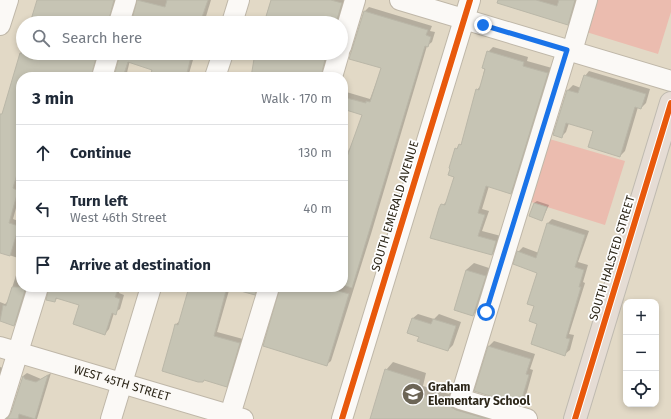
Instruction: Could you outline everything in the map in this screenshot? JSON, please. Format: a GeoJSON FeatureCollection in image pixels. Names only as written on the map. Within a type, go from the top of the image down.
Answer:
{"type":"FeatureCollection","features":[{"type":"Feature","properties":{"kind":"main road","name":"SOUTH HALSTED STREET"},"geometry":{"type":"LineString","coordinates":[[575,419],[671,103]]}},
{"type":"Feature","properties":{"kind":"street"},"geometry":{"type":"LineString","coordinates":[[0,25],[8,0]]}},
{"type":"Feature","properties":{"kind":"street"},"geometry":{"type":"LineString","coordinates":[[121,16],[126,0]]}},
{"type":"Feature","properties":{"kind":"street"},"geometry":{"type":"LineString","coordinates":[[234,16],[239,0]]}},
{"type":"Feature","properties":{"kind":"street"},"geometry":{"type":"LineString","coordinates":[[348,24],[355,0]]}},
{"type":"Feature","properties":{"kind":"street"},"geometry":{"type":"LineString","coordinates":[[400,0],[671,80]]}},
{"type":"Feature","properties":{"kind":"street","name":"SOUTH EMERALD AVENUE"},"geometry":{"type":"LineString","coordinates":[[342,419],[470,0]]}},
{"type":"Feature","properties":{"kind":"street"},"geometry":{"type":"LineString","coordinates":[[527,419],[460,399],[570,50],[588,0]]}},
{"type":"Feature","properties":{"kind":"street"},"geometry":{"type":"LineString","coordinates":[[103,72],[107,60]]}},
{"type":"Feature","properties":{"kind":"street"},"geometry":{"type":"LineString","coordinates":[[216,72],[220,60]]}},
{"type":"Feature","properties":{"kind":"street"},"geometry":{"type":"LineString","coordinates":[[333,72],[337,60]]}},
{"type":"Feature","properties":{"kind":"street"},"geometry":{"type":"LineString","coordinates":[[0,410],[9,350],[36,292]]}},
{"type":"Feature","properties":{"kind":"street"},"geometry":{"type":"LineString","coordinates":[[111,419],[149,292]]}},
{"type":"Feature","properties":{"kind":"street"},"geometry":{"type":"LineString","coordinates":[[237,417],[268,292]]}},
{"type":"Feature","properties":{"kind":"street","name":"WEST 45TH STREET"},"geometry":{"type":"LineString","coordinates":[[9,350],[237,417]]}},
{"type":"Feature","properties":{"kind":"shaded area"},"geometry":{"type":"Polygon","coordinates":[[[592,0],[671,0],[671,12],[658,54],[583,31],[592,0]]]}},
{"type":"Feature","properties":{"kind":"shaded area"},"geometry":{"type":"Polygon","coordinates":[[[546,138],[625,161],[605,225],[528,201],[546,138]]]}},
{"type":"Feature","properties":{"kind":"building"},"geometry":{"type":"Polygon","coordinates":[[[37,0],[114,0],[110,16],[32,16],[37,0]]]}},
{"type":"Feature","properties":{"kind":"building"},"geometry":{"type":"Polygon","coordinates":[[[137,0],[165,7],[167,0],[208,0],[202,16],[133,16],[137,0]]]}},
{"type":"Feature","properties":{"kind":"building"},"geometry":{"type":"Polygon","coordinates":[[[271,0],[331,0],[342,3],[338,16],[266,16],[271,0]]]}},
{"type":"Feature","properties":{"kind":"building"},"geometry":{"type":"Polygon","coordinates":[[[498,0],[536,0],[557,6],[559,0],[575,0],[568,25],[497,3],[498,0]]]}},
{"type":"Feature","properties":{"kind":"building"},"geometry":{"type":"Polygon","coordinates":[[[364,11],[428,30],[426,35],[431,37],[428,47],[425,46],[352,288],[348,287],[348,154],[362,115],[348,111],[348,98],[366,103],[366,101],[370,102],[381,68],[349,59],[364,11]]]}},
{"type":"Feature","properties":{"kind":"building"},"geometry":{"type":"Polygon","coordinates":[[[487,51],[524,62],[523,66],[548,73],[511,194],[486,186],[478,213],[485,215],[478,236],[496,241],[492,255],[430,238],[439,208],[441,204],[445,205],[454,177],[448,175],[449,168],[455,148],[457,149],[459,144],[461,145],[476,89],[479,90],[485,69],[482,68],[487,51]]]}},
{"type":"Feature","properties":{"kind":"building"},"geometry":{"type":"Polygon","coordinates":[[[18,60],[95,60],[92,72],[16,72],[16,178],[13,188],[16,190],[16,198],[9,223],[16,225],[16,236],[10,256],[0,253],[0,114],[2,114],[18,60]]]}},
{"type":"Feature","properties":{"kind":"building"},"geometry":{"type":"Polygon","coordinates":[[[118,60],[190,60],[187,72],[151,72],[152,70],[128,62],[125,72],[115,72],[118,60]]]}},
{"type":"Feature","properties":{"kind":"building"},"geometry":{"type":"Polygon","coordinates":[[[254,60],[325,60],[322,72],[252,72],[254,60]]]}},
{"type":"Feature","properties":{"kind":"building"},"geometry":{"type":"Polygon","coordinates":[[[584,75],[646,94],[641,109],[635,107],[620,157],[588,147],[593,131],[566,123],[562,138],[553,135],[567,90],[578,93],[584,75]]]}},
{"type":"Feature","properties":{"kind":"building"},"geometry":{"type":"Polygon","coordinates":[[[534,203],[547,207],[542,221],[529,216],[534,203]]]}},
{"type":"Feature","properties":{"kind":"building"},"geometry":{"type":"Polygon","coordinates":[[[547,223],[585,235],[575,267],[584,270],[579,287],[581,287],[566,338],[570,339],[565,356],[531,344],[537,324],[529,321],[534,306],[527,304],[537,273],[513,264],[517,251],[536,258],[547,223]]]}},
{"type":"Feature","properties":{"kind":"building"},"geometry":{"type":"Polygon","coordinates":[[[466,270],[486,276],[473,316],[454,310],[466,270]]]}},
{"type":"Feature","properties":{"kind":"building"},"geometry":{"type":"Polygon","coordinates":[[[12,287],[16,287],[16,292],[24,292],[14,326],[0,321],[3,305],[6,306],[12,287]]]}},
{"type":"Feature","properties":{"kind":"building"},"geometry":{"type":"Polygon","coordinates":[[[48,292],[117,292],[115,297],[120,299],[116,315],[112,313],[105,335],[73,324],[79,305],[56,298],[55,302],[46,300],[48,292]]]}},
{"type":"Feature","properties":{"kind":"building"},"geometry":{"type":"Polygon","coordinates":[[[188,292],[226,292],[214,336],[240,343],[227,387],[204,380],[203,382],[198,382],[162,371],[175,324],[178,325],[188,292]]]}},
{"type":"Feature","properties":{"kind":"building"},"geometry":{"type":"Polygon","coordinates":[[[244,292],[256,292],[255,295],[244,292]]]}},
{"type":"Feature","properties":{"kind":"building"},"geometry":{"type":"Polygon","coordinates":[[[279,292],[342,292],[349,294],[327,366],[263,346],[279,292]]]}},
{"type":"Feature","properties":{"kind":"building"},"geometry":{"type":"Polygon","coordinates":[[[412,318],[431,324],[433,319],[456,326],[448,351],[417,341],[419,337],[407,333],[412,318]]]}},
{"type":"Feature","properties":{"kind":"building"},"geometry":{"type":"Polygon","coordinates":[[[488,346],[531,359],[526,374],[529,375],[520,405],[474,391],[488,346]]]}},
{"type":"Feature","properties":{"kind":"building"},"geometry":{"type":"Polygon","coordinates":[[[385,369],[420,380],[416,393],[442,401],[443,398],[449,400],[451,407],[456,410],[487,419],[370,419],[385,369]]]}},
{"type":"Feature","properties":{"kind":"building"},"geometry":{"type":"Polygon","coordinates":[[[48,375],[35,419],[19,414],[18,419],[7,419],[11,413],[23,376],[25,379],[36,382],[48,375]]]}},
{"type":"Feature","properties":{"kind":"cycle path"},"geometry":{"type":"LineString","coordinates":[[342,419],[470,0]]}},
{"type":"Feature","properties":{"kind":"cycle path"},"geometry":{"type":"LineString","coordinates":[[575,419],[671,103]]}},
{"type":"Feature","properties":{"kind":"place","name":"Graham Elementary School"},"geometry":{"type":"Point","coordinates":[413,394]}},
{"type":"Feature","properties":{"kind":"route"},"geometry":{"type":"LineString","coordinates":[[483,25],[567,50],[486,312]]}}]}
